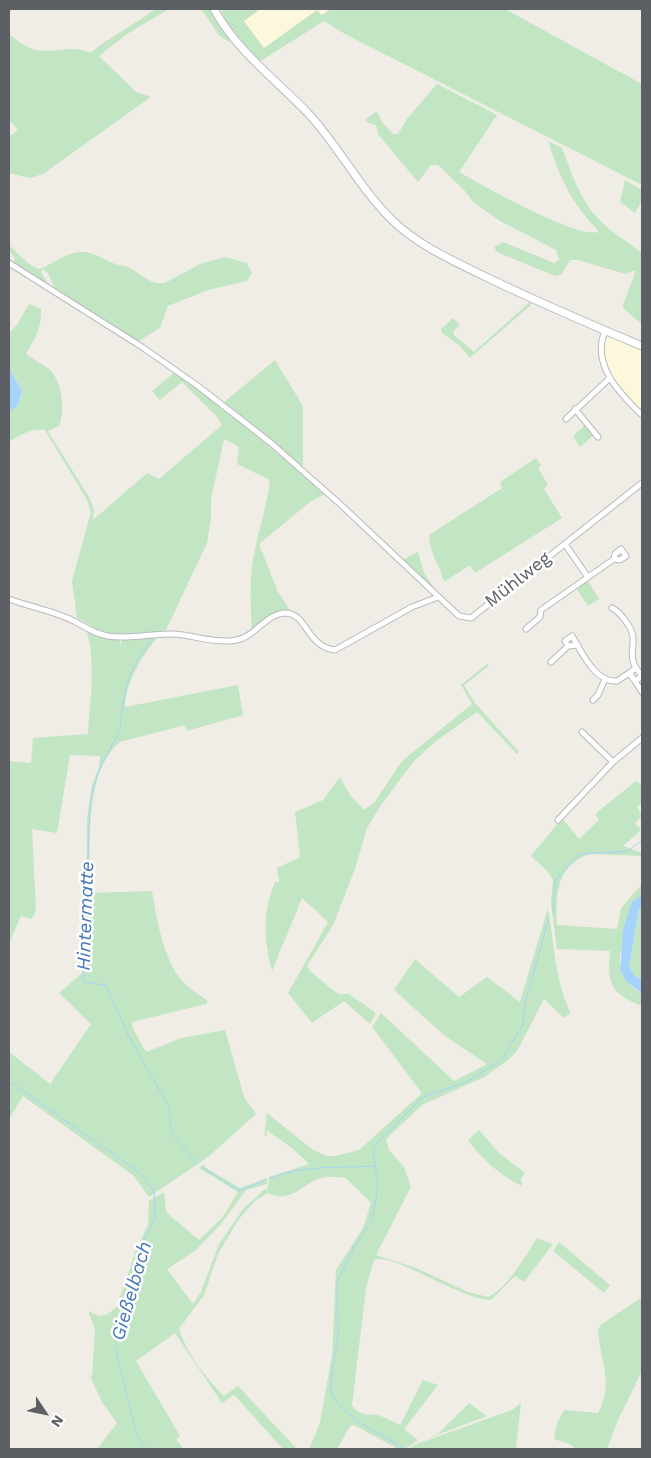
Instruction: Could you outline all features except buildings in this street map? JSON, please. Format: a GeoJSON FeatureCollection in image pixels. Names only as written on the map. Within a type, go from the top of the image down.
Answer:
{"type":"FeatureCollection","features":[{"type":"Feature","properties":{"kind":"street"},"geometry":{"type":"LineString","coordinates":[[214,9],[234,41],[317,123],[332,141],[367,192],[400,228],[446,257],[589,324],[642,346]]}},
{"type":"Feature","properties":{"kind":"street"},"geometry":{"type":"LineString","coordinates":[[219,9],[220,21]]}},
{"type":"Feature","properties":{"kind":"street"},"geometry":{"type":"LineString","coordinates":[[9,262],[142,347],[198,386],[271,443],[340,504],[438,597],[412,608],[334,650],[324,649],[317,644],[298,619],[288,613],[273,617],[253,633],[238,640],[213,640],[172,634],[121,637],[93,632],[74,621],[9,600]]}},
{"type":"Feature","properties":{"kind":"street"},"geometry":{"type":"LineString","coordinates":[[605,330],[600,351],[610,378],[623,397],[642,415]]}},
{"type":"Feature","properties":{"kind":"street"},"geometry":{"type":"LineString","coordinates":[[566,419],[610,378]]}},
{"type":"Feature","properties":{"kind":"street"},"geometry":{"type":"LineString","coordinates":[[575,410],[598,437]]}},
{"type":"Feature","properties":{"kind":"street","name":"Mühlweg"},"geometry":{"type":"LineString","coordinates":[[438,597],[456,614],[471,618],[642,483]]}},
{"type":"Feature","properties":{"kind":"street","name":"Mühlweg"},"geometry":{"type":"LineString","coordinates":[[565,544],[587,576]]}},
{"type":"Feature","properties":{"kind":"street"},"geometry":{"type":"LineString","coordinates":[[526,629],[540,617],[541,610],[587,576],[614,559]]}},
{"type":"Feature","properties":{"kind":"street"},"geometry":{"type":"LineString","coordinates":[[612,608],[618,611],[631,632],[631,659],[642,676],[635,681]]}},
{"type":"Feature","properties":{"kind":"street"},"geometry":{"type":"LineString","coordinates":[[568,646],[565,641],[572,636],[594,670],[605,679],[617,681],[636,668]]}},
{"type":"Feature","properties":{"kind":"street"},"geometry":{"type":"LineString","coordinates":[[551,662],[568,646],[578,645]]}},
{"type":"Feature","properties":{"kind":"street"},"geometry":{"type":"LineString","coordinates":[[629,673],[642,692]]}},
{"type":"Feature","properties":{"kind":"street"},"geometry":{"type":"LineString","coordinates":[[592,700],[598,695],[605,679]]}},
{"type":"Feature","properties":{"kind":"street"},"geometry":{"type":"LineString","coordinates":[[582,732],[613,762]]}},
{"type":"Feature","properties":{"kind":"street"},"geometry":{"type":"LineString","coordinates":[[558,820],[613,762],[642,738]]}},
{"type":"Feature","properties":{"kind":"shaded area"},"geometry":{"type":"Polygon","coordinates":[[[225,9],[331,9],[322,15],[317,10],[257,53],[225,9]]]}},
{"type":"Feature","properties":{"kind":"shaded area"},"geometry":{"type":"Polygon","coordinates":[[[608,336],[642,350],[642,411],[629,401],[614,380],[604,359],[603,342],[608,336]]]}},
{"type":"Feature","properties":{"kind":"green space"},"geometry":{"type":"Polygon","coordinates":[[[155,9],[169,9],[127,34],[99,56],[136,92],[151,97],[43,174],[30,178],[9,173],[9,137],[18,130],[9,120],[9,34],[25,46],[36,50],[77,49],[90,53],[155,9]]]}},
{"type":"Feature","properties":{"kind":"green space"},"geometry":{"type":"Polygon","coordinates":[[[201,9],[209,9],[229,38],[229,42],[219,35],[201,9]]]}},
{"type":"Feature","properties":{"kind":"green space"},"geometry":{"type":"Polygon","coordinates":[[[221,9],[259,10],[244,21],[264,48],[317,10],[322,15],[331,9],[505,9],[642,84],[642,185],[345,34],[324,21],[259,62],[229,29],[221,9]]]}},
{"type":"Feature","properties":{"kind":"green space"},"geometry":{"type":"Polygon","coordinates":[[[437,84],[497,115],[459,172],[553,221],[589,232],[599,231],[589,221],[574,200],[557,166],[548,141],[562,148],[578,189],[591,210],[610,230],[642,252],[642,324],[624,309],[623,305],[636,270],[625,274],[578,260],[570,260],[561,275],[555,276],[497,252],[494,247],[503,242],[554,263],[559,260],[556,250],[500,221],[473,202],[465,191],[438,165],[431,165],[418,182],[378,134],[376,125],[366,122],[366,119],[375,112],[378,113],[382,122],[393,134],[398,134],[407,119],[437,84]]]}},
{"type":"Feature","properties":{"kind":"green space"},"geometry":{"type":"Polygon","coordinates":[[[625,180],[642,190],[642,200],[635,213],[620,202],[625,180]]]}},
{"type":"Feature","properties":{"kind":"green space"},"geometry":{"type":"Polygon","coordinates":[[[9,245],[29,264],[38,269],[69,254],[86,252],[95,254],[115,264],[128,267],[150,281],[159,283],[165,283],[200,264],[225,257],[247,263],[252,273],[247,281],[208,290],[168,306],[160,328],[137,342],[56,291],[48,273],[42,269],[41,273],[47,281],[43,284],[13,263],[15,258],[9,251],[9,245]]]}},
{"type":"Feature","properties":{"kind":"green space"},"geometry":{"type":"Polygon","coordinates":[[[531,301],[531,305],[470,358],[461,347],[441,332],[442,328],[453,318],[460,325],[453,332],[454,335],[474,352],[531,301]]]}},
{"type":"Feature","properties":{"kind":"green space"},"geometry":{"type":"Polygon","coordinates":[[[29,304],[41,309],[41,316],[37,333],[26,354],[52,372],[56,378],[62,398],[60,425],[48,431],[90,499],[94,511],[93,520],[147,473],[159,479],[222,425],[218,418],[182,382],[160,400],[152,391],[175,372],[224,408],[325,494],[310,502],[259,544],[278,592],[291,612],[283,612],[252,633],[252,568],[270,480],[237,464],[239,447],[224,439],[211,499],[211,518],[207,543],[166,630],[162,633],[104,633],[77,618],[72,581],[91,512],[87,500],[45,430],[30,431],[9,442],[9,412],[18,405],[22,391],[9,368],[9,333],[17,325],[29,304]]]}},
{"type":"Feature","properties":{"kind":"green space"},"geometry":{"type":"Polygon","coordinates":[[[275,360],[303,406],[303,467],[223,403],[275,360]]]}},
{"type":"Feature","properties":{"kind":"green space"},"geometry":{"type":"Polygon","coordinates":[[[587,423],[595,434],[580,447],[573,436],[587,423]]]}},
{"type":"Feature","properties":{"kind":"green space"},"geometry":{"type":"Polygon","coordinates":[[[536,458],[541,465],[538,468],[548,485],[544,489],[562,518],[475,573],[470,565],[444,582],[431,549],[429,535],[502,488],[500,482],[536,458]]]}},
{"type":"Feature","properties":{"kind":"green space"},"geometry":{"type":"Polygon","coordinates":[[[418,552],[424,573],[438,594],[402,560],[418,552]]]}},
{"type":"Feature","properties":{"kind":"green space"},"geometry":{"type":"Polygon","coordinates":[[[587,580],[599,599],[588,606],[576,588],[587,580]]]}},
{"type":"Feature","properties":{"kind":"green space"},"geometry":{"type":"Polygon","coordinates":[[[87,632],[120,639],[120,645],[123,639],[158,636],[136,669],[128,687],[125,707],[238,685],[243,715],[187,731],[185,725],[120,742],[108,756],[99,773],[94,792],[90,834],[90,893],[152,891],[162,939],[170,962],[183,982],[208,1001],[206,1004],[132,1022],[133,1029],[146,1052],[181,1038],[225,1030],[244,1097],[256,1114],[208,1157],[149,1197],[134,1176],[23,1096],[9,1119],[9,1052],[50,1084],[91,1024],[59,993],[82,973],[87,820],[92,785],[99,767],[100,756],[70,755],[57,833],[32,829],[36,912],[31,919],[21,916],[9,944],[9,761],[31,763],[33,738],[88,734],[92,670],[87,632]]]}},
{"type":"Feature","properties":{"kind":"green space"},"geometry":{"type":"Polygon","coordinates":[[[487,664],[489,666],[464,685],[475,703],[519,752],[517,754],[477,712],[436,741],[414,761],[381,805],[367,828],[355,869],[333,925],[307,966],[310,971],[334,991],[339,994],[349,994],[376,1013],[370,1024],[344,1001],[312,1023],[288,993],[328,922],[302,898],[272,971],[266,937],[268,905],[275,882],[279,882],[277,868],[300,857],[295,812],[323,800],[340,777],[350,795],[364,810],[374,803],[402,761],[472,704],[461,685],[487,664]]]}},
{"type":"Feature","properties":{"kind":"green space"},"geometry":{"type":"Polygon","coordinates":[[[636,781],[642,785],[642,803],[637,807],[642,816],[635,823],[641,830],[623,846],[642,853],[642,856],[590,854],[578,859],[564,874],[560,883],[557,903],[557,925],[617,929],[621,908],[642,884],[640,899],[623,942],[620,956],[621,969],[628,982],[642,994],[642,1006],[624,997],[613,986],[609,972],[610,951],[557,949],[551,903],[553,880],[548,872],[531,856],[562,818],[579,839],[599,820],[595,814],[636,781]]]}},
{"type":"Feature","properties":{"kind":"green space"},"geometry":{"type":"Polygon","coordinates":[[[642,906],[642,979],[635,976],[629,966],[639,910],[642,906]]]}},
{"type":"Feature","properties":{"kind":"green space"},"geometry":{"type":"Polygon","coordinates":[[[548,908],[558,975],[571,1013],[564,1018],[544,999],[517,1051],[508,1060],[484,1077],[422,1105],[386,1139],[389,1150],[404,1167],[411,1187],[376,1255],[416,1268],[468,1292],[488,1297],[502,1287],[509,1279],[537,1238],[553,1244],[524,1282],[515,1276],[491,1300],[463,1293],[397,1263],[384,1259],[374,1260],[366,1288],[352,1405],[359,1412],[377,1415],[400,1425],[423,1380],[438,1385],[404,1429],[418,1440],[405,1449],[398,1449],[354,1425],[350,1426],[337,1449],[309,1449],[320,1423],[332,1355],[336,1270],[363,1228],[371,1203],[346,1178],[331,1177],[322,1178],[291,1194],[277,1196],[268,1193],[255,1201],[239,1219],[218,1254],[204,1295],[179,1329],[197,1365],[224,1396],[238,1386],[297,1449],[283,1449],[234,1395],[222,1403],[175,1333],[136,1361],[180,1436],[176,1440],[184,1449],[97,1449],[117,1423],[102,1402],[89,1374],[92,1377],[95,1329],[88,1311],[99,1316],[106,1315],[117,1307],[136,1250],[148,1225],[149,1201],[164,1192],[166,1212],[199,1240],[222,1218],[238,1192],[199,1168],[204,1164],[206,1168],[240,1188],[267,1178],[267,1184],[246,1190],[221,1224],[195,1251],[167,1269],[193,1304],[201,1292],[219,1244],[243,1209],[265,1189],[267,1191],[269,1177],[309,1164],[292,1148],[266,1130],[267,1135],[264,1136],[267,1113],[313,1150],[327,1156],[336,1156],[359,1150],[422,1093],[372,1027],[381,1013],[454,1081],[487,1064],[445,1036],[394,990],[415,959],[459,997],[487,977],[520,1002],[548,908]]]}},
{"type":"Feature","properties":{"kind":"green space"},"geometry":{"type":"Polygon","coordinates":[[[479,1130],[499,1153],[525,1173],[521,1179],[522,1186],[499,1172],[473,1147],[468,1140],[479,1130]]]}},
{"type":"Feature","properties":{"kind":"green space"},"geometry":{"type":"Polygon","coordinates":[[[559,1242],[610,1285],[604,1293],[553,1251],[559,1242]]]}},
{"type":"Feature","properties":{"kind":"green space"},"geometry":{"type":"Polygon","coordinates":[[[642,1297],[642,1371],[618,1420],[607,1449],[574,1449],[572,1445],[554,1439],[557,1423],[564,1410],[598,1413],[603,1402],[606,1381],[598,1329],[602,1324],[642,1297]]]}},
{"type":"Feature","properties":{"kind":"green space"},"geometry":{"type":"Polygon","coordinates":[[[469,1403],[487,1416],[429,1438],[439,1433],[469,1403]]]}},
{"type":"Feature","properties":{"kind":"green space"},"geometry":{"type":"Polygon","coordinates":[[[521,1403],[516,1449],[408,1449],[414,1445],[512,1410],[521,1403]]]}},
{"type":"Feature","properties":{"kind":"water"},"geometry":{"type":"Polygon","coordinates":[[[9,368],[22,391],[18,405],[9,412],[9,368]]]}},
{"type":"Feature","properties":{"kind":"water"},"geometry":{"type":"Polygon","coordinates":[[[642,895],[642,906],[639,910],[629,966],[635,976],[642,979],[642,994],[626,981],[620,970],[623,930],[632,902],[642,895]]]}},
{"type":"Feature","properties":{"kind":"waterway","name":"Hintermatte"},"geometry":{"type":"LineString","coordinates":[[154,637],[139,657],[130,675],[123,701],[120,730],[98,772],[90,804],[83,978],[84,982],[106,985],[129,1037],[169,1107],[171,1133],[198,1164]]}},
{"type":"Feature","properties":{"kind":"waterway"},"geometry":{"type":"LineString","coordinates":[[553,913],[555,880],[580,854],[628,851],[642,840]]}},
{"type":"Feature","properties":{"kind":"waterway","name":"Hintermatte"},"geometry":{"type":"LineString","coordinates":[[404,1448],[352,1417],[335,1400],[330,1390],[338,1334],[337,1283],[354,1247],[372,1220],[378,1186],[373,1151],[378,1142],[422,1098],[468,1081],[495,1064],[505,1055],[523,1025],[525,1005],[549,917]]}},
{"type":"Feature","properties":{"kind":"waterway","name":"Gießelbach"},"geometry":{"type":"LineString","coordinates":[[9,1081],[140,1173],[154,1191],[155,1218],[142,1245],[138,1276],[115,1346],[137,1436],[147,1449]]}},
{"type":"Feature","properties":{"kind":"waterway","name":"Hintermatte"},"geometry":{"type":"LineString","coordinates":[[271,1178],[309,1169],[374,1166]]}},
{"type":"Feature","properties":{"kind":"waterway","name":"Hintermatte"},"geometry":{"type":"LineString","coordinates":[[202,1167],[239,1191],[265,1180]]}}]}
